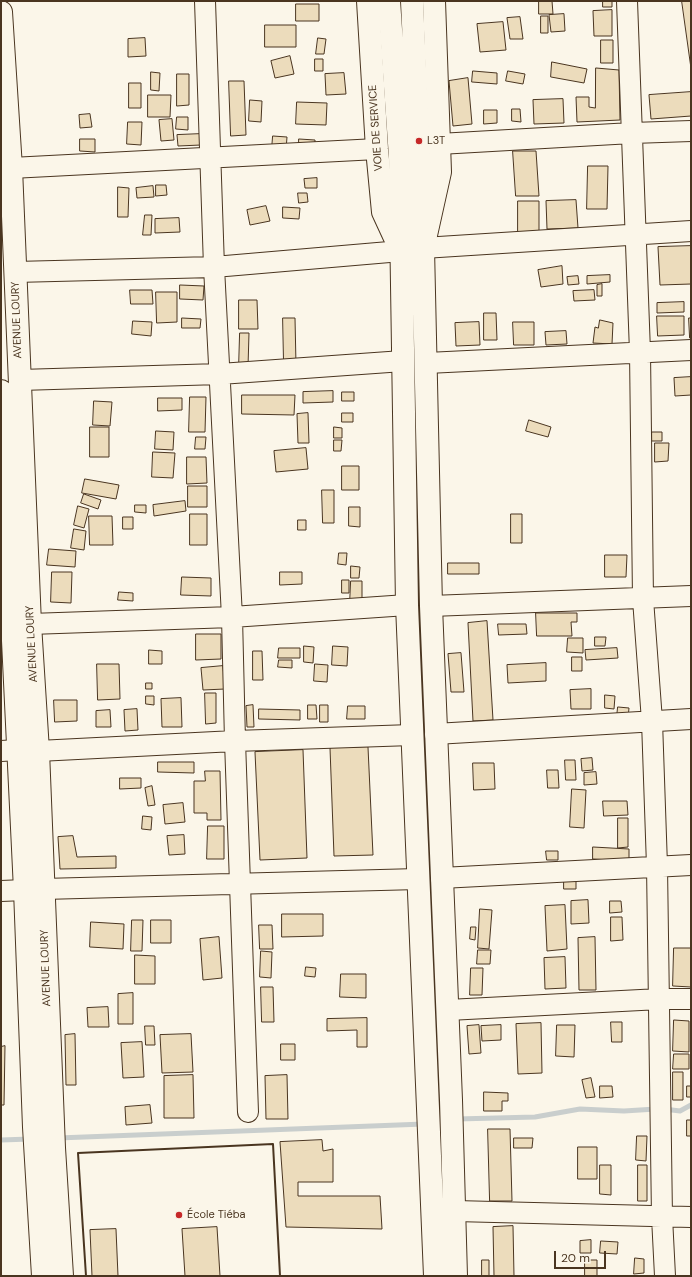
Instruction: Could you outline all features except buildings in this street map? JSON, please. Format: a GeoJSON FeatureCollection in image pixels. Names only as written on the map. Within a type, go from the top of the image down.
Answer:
{"type":"FeatureCollection","features":[{"type":"Feature","properties":{"kind":"main road","name":"VOIE DE SERVICE"},"geometry":{"type":"LineString","coordinates":[[368,1],[377,149],[383,212],[401,251]]}},
{"type":"Feature","properties":{"kind":"main road"},"geometry":{"type":"LineString","coordinates":[[389,1],[400,157],[407,605],[435,1276]]}},
{"type":"Feature","properties":{"kind":"main road"},"geometry":{"type":"LineString","coordinates":[[412,1],[427,363],[431,606],[435,734],[452,1100],[456,1276]]}},
{"type":"Feature","properties":{"kind":"main road"},"geometry":{"type":"LineString","coordinates":[[423,248],[440,172],[434,1]]}},
{"type":"Feature","properties":{"kind":"main road","name":"AVENUE LOURY"},"geometry":{"type":"LineString","coordinates":[[1,12],[11,168],[15,272],[10,385],[14,618],[19,751],[34,890],[44,1137],[43,1276]]}},
{"type":"Feature","properties":{"kind":"main road","name":"AVENUE LOURY"},"geometry":{"type":"LineString","coordinates":[[44,1137],[62,1276]]}},
{"type":"Feature","properties":{"kind":"street"},"geometry":{"type":"LineString","coordinates":[[205,1],[214,267],[232,618],[248,1112]]}},
{"type":"Feature","properties":{"kind":"street"},"geometry":{"type":"LineString","coordinates":[[628,1],[640,352],[643,599],[652,721],[657,866],[660,999],[660,1119],[665,1276]]}},
{"type":"Feature","properties":{"kind":"street"},"geometry":{"type":"LineString","coordinates":[[439,144],[691,131]]}},
{"type":"Feature","properties":{"kind":"street"},"geometry":{"type":"LineString","coordinates":[[11,168],[377,149]]}},
{"type":"Feature","properties":{"kind":"street"},"geometry":{"type":"LineString","coordinates":[[423,248],[691,231]]}},
{"type":"Feature","properties":{"kind":"street"},"geometry":{"type":"LineString","coordinates":[[15,272],[214,267],[401,251]]}},
{"type":"Feature","properties":{"kind":"street"},"geometry":{"type":"LineString","coordinates":[[427,363],[691,350]]}},
{"type":"Feature","properties":{"kind":"street"},"geometry":{"type":"LineString","coordinates":[[10,385],[220,374],[403,360]]}},
{"type":"Feature","properties":{"kind":"street"},"geometry":{"type":"LineString","coordinates":[[431,606],[691,596]]}},
{"type":"Feature","properties":{"kind":"street"},"geometry":{"type":"LineString","coordinates":[[14,618],[232,618],[407,605]]}},
{"type":"Feature","properties":{"kind":"street"},"geometry":{"type":"LineString","coordinates":[[435,734],[691,719]]}},
{"type":"Feature","properties":{"kind":"street"},"geometry":{"type":"LineString","coordinates":[[19,751],[235,741],[412,735]]}},
{"type":"Feature","properties":{"kind":"street"},"geometry":{"type":"LineString","coordinates":[[441,878],[691,865]]}},
{"type":"Feature","properties":{"kind":"street"},"geometry":{"type":"LineString","coordinates":[[1,891],[418,879]]}},
{"type":"Feature","properties":{"kind":"street"},"geometry":{"type":"LineString","coordinates":[[448,1010],[660,999],[691,999]]}},
{"type":"Feature","properties":{"kind":"street"},"geometry":{"type":"LineString","coordinates":[[455,1211],[691,1217]]}},
{"type":"Feature","properties":{"kind":"waterway"},"geometry":{"type":"LineString","coordinates":[[664,1109],[680,1111],[691,1105]]}},
{"type":"Feature","properties":{"kind":"waterway"},"geometry":{"type":"LineString","coordinates":[[457,1119],[535,1117],[580,1109],[624,1111],[656,1109]]}},
{"type":"Feature","properties":{"kind":"waterway"},"geometry":{"type":"LineString","coordinates":[[58,1138],[424,1124]]}},
{"type":"Feature","properties":{"kind":"waterway"},"geometry":{"type":"LineString","coordinates":[[1,1140],[30,1139]]}},
{"type":"Feature","properties":{"kind":"wall"},"geometry":{"type":"LineString","coordinates":[[86,1276],[78,1153],[273,1144],[280,1276]]}},
{"type":"Feature","properties":{"kind":"place","name":"L3T"},"geometry":{"type":"Point","coordinates":[419,141]}},
{"type":"Feature","properties":{"kind":"place","name":"École Tiéba"},"geometry":{"type":"Point","coordinates":[179,1215]}}]}
